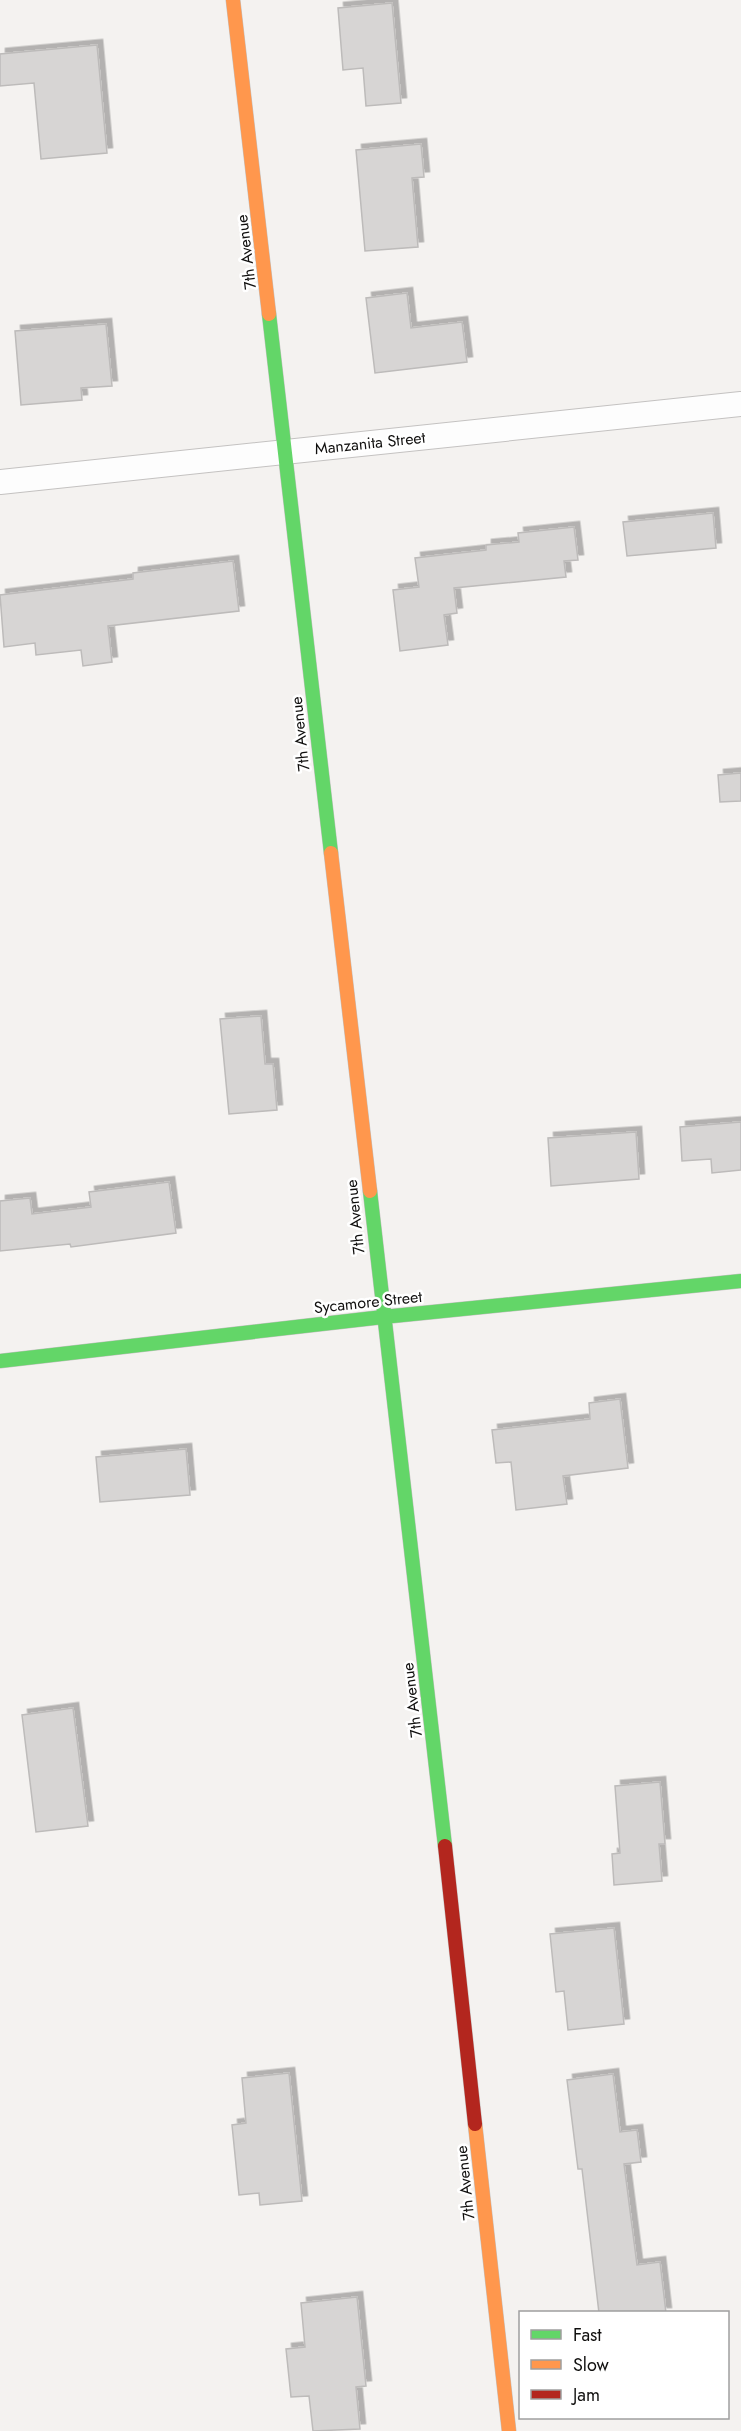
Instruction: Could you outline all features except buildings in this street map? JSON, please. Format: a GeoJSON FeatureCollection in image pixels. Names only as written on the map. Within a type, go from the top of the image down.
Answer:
{"type":"FeatureCollection","features":[{"type":"Feature","properties":{"kind":"street","name":"7th Avenue"},"geometry":{"type":"LineString","coordinates":[[233,0],[440,1797],[509,2431]]}},
{"type":"Feature","properties":{"kind":"street","name":"Manzanita Street"},"geometry":{"type":"LineString","coordinates":[[0,482],[741,404]]}},
{"type":"Feature","properties":{"kind":"street","name":"Sycamore Street"},"geometry":{"type":"LineString","coordinates":[[0,1361],[383,1317],[741,1281]]}},
{"type":"Feature","properties":{"kind":"traffic: fast"},"geometry":{"type":"LineString","coordinates":[[269,314],[331,853]]}},
{"type":"Feature","properties":{"kind":"traffic: fast"},"geometry":{"type":"LineString","coordinates":[[370,1191],[445,1846]]}},
{"type":"Feature","properties":{"kind":"traffic: fast"},"geometry":{"type":"LineString","coordinates":[[0,1361],[383,1317],[741,1281]]}},
{"type":"Feature","properties":{"kind":"traffic: slow"},"geometry":{"type":"LineString","coordinates":[[233,0],[269,314]]}},
{"type":"Feature","properties":{"kind":"traffic: slow"},"geometry":{"type":"LineString","coordinates":[[331,853],[370,1191]]}},
{"type":"Feature","properties":{"kind":"traffic: slow"},"geometry":{"type":"LineString","coordinates":[[475,2124],[509,2431]]}},
{"type":"Feature","properties":{"kind":"traffic: jam"},"geometry":{"type":"LineString","coordinates":[[445,1846],[475,2124]]}}]}
